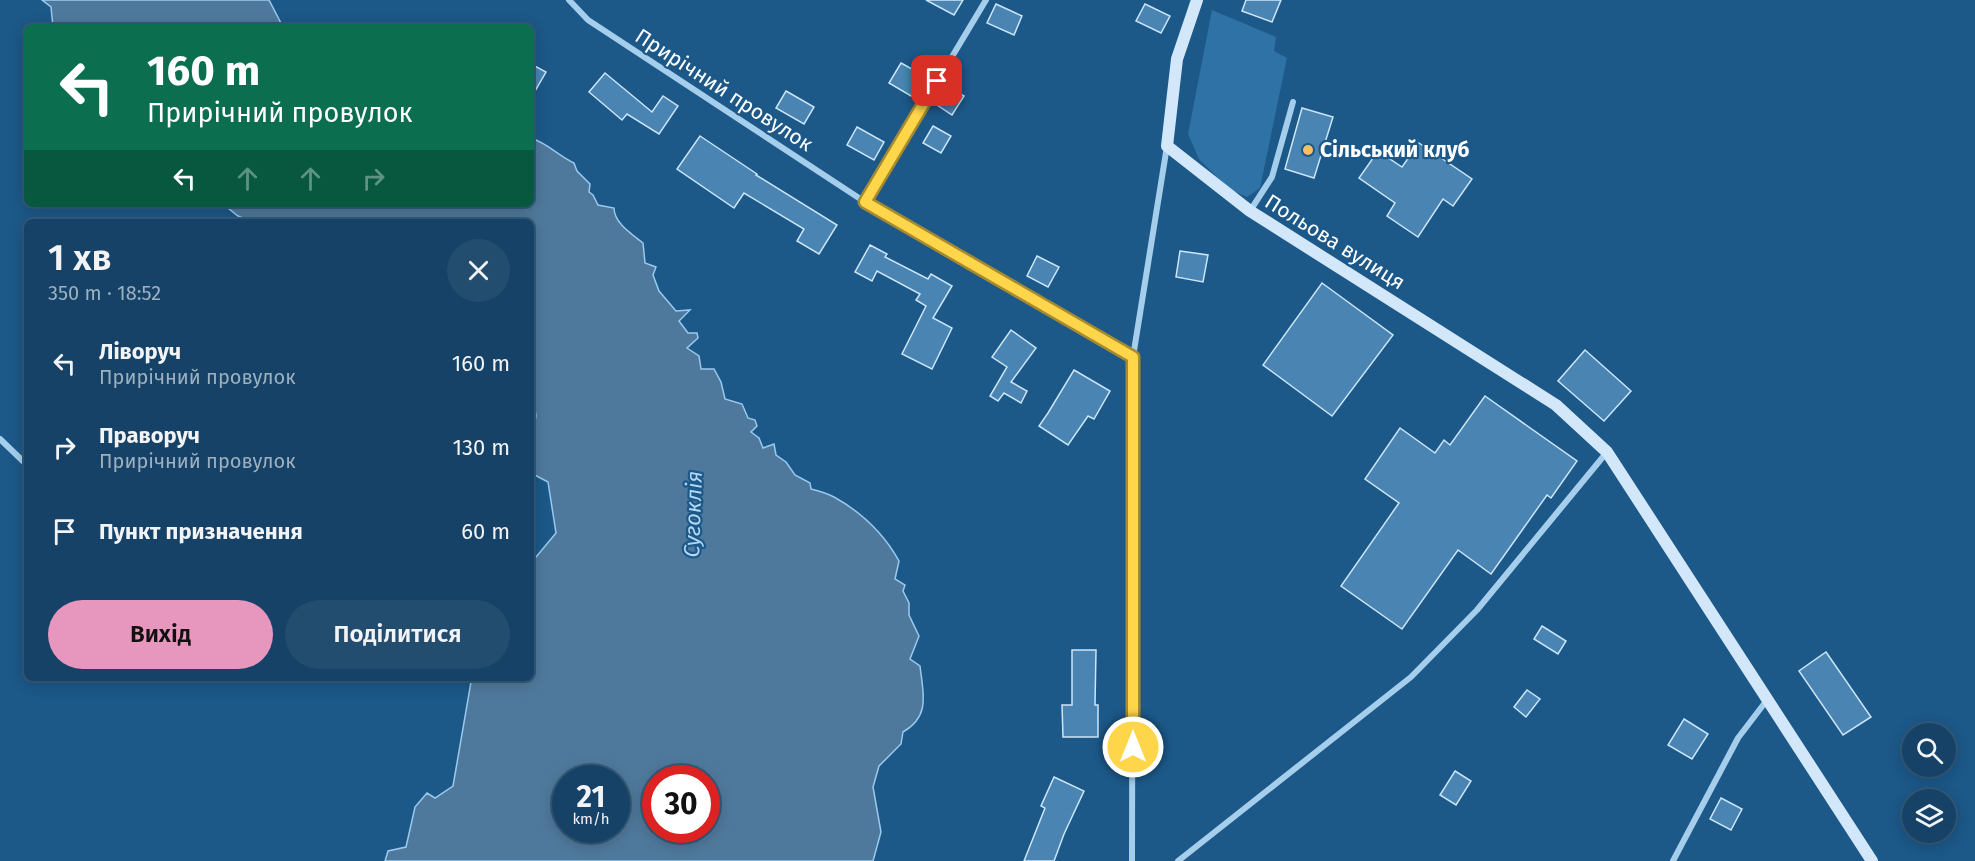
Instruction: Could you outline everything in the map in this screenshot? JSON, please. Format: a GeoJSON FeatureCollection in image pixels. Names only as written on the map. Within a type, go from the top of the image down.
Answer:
{"type":"FeatureCollection","features":[{"type":"Feature","properties":{"kind":"street","name":"Прирічний провулок"},"geometry":{"type":"LineString","coordinates":[[569,0],[588,20],[865,202],[1133,357]]}},
{"type":"Feature","properties":{"kind":"street"},"geometry":{"type":"LineString","coordinates":[[865,202],[986,0]]}},
{"type":"Feature","properties":{"kind":"street"},"geometry":{"type":"LineString","coordinates":[[1132,861],[1133,357],[1167,146],[1178,59],[1197,0]]}},
{"type":"Feature","properties":{"kind":"street"},"geometry":{"type":"LineString","coordinates":[[1250,211],[1272,177],[1293,102]]}},
{"type":"Feature","properties":{"kind":"street","name":"Польова вулиця"},"geometry":{"type":"LineString","coordinates":[[1167,146],[1250,211],[1556,405],[1607,452],[1872,861]]}},
{"type":"Feature","properties":{"kind":"street"},"geometry":{"type":"LineString","coordinates":[[0,439],[24,462]]}},
{"type":"Feature","properties":{"kind":"street"},"geometry":{"type":"LineString","coordinates":[[1178,861],[1411,677],[1477,610],[1607,452]]}},
{"type":"Feature","properties":{"kind":"street"},"geometry":{"type":"LineString","coordinates":[[1673,861],[1738,738],[1767,700]]}},
{"type":"Feature","properties":{"kind":"shaded area"},"geometry":{"type":"Polygon","coordinates":[[[1212,10],[1276,37],[1274,51],[1287,58],[1260,188],[1247,197],[1229,189],[1199,159],[1188,134],[1212,10]]]}},
{"type":"Feature","properties":{"kind":"water"},"geometry":{"type":"Polygon","coordinates":[[[42,0],[269,0],[281,24],[53,24],[51,7],[42,0]]]}},
{"type":"Feature","properties":{"kind":"water","name":"Сугоклія"},"geometry":{"type":"Polygon","coordinates":[[[534,139],[574,163],[577,171],[590,184],[589,192],[598,205],[614,208],[620,223],[643,243],[645,263],[656,267],[653,275],[659,291],[676,311],[690,310],[679,321],[688,333],[697,333],[698,338],[687,348],[699,356],[701,369],[714,369],[721,382],[725,399],[742,404],[748,418],[755,420],[757,426],[751,432],[759,438],[763,448],[774,444],[776,455],[786,462],[795,475],[810,483],[811,489],[834,497],[862,517],[879,533],[899,561],[895,579],[905,585],[903,591],[909,603],[909,615],[919,636],[910,659],[920,666],[923,703],[918,719],[903,732],[901,744],[879,766],[873,787],[881,832],[873,861],[385,861],[388,851],[406,847],[415,807],[427,793],[435,798],[453,786],[470,681],[534,681],[534,559],[556,533],[548,482],[534,475],[536,416],[534,402],[534,219],[245,219],[227,207],[534,207],[534,139]]]}},
{"type":"Feature","properties":{"kind":"building"},"geometry":{"type":"Polygon","coordinates":[[[926,0],[963,0],[954,15],[926,0]]]}},
{"type":"Feature","properties":{"kind":"building"},"geometry":{"type":"Polygon","coordinates":[[[1246,0],[1281,0],[1272,22],[1242,11],[1246,0]]]}},
{"type":"Feature","properties":{"kind":"building"},"geometry":{"type":"Polygon","coordinates":[[[996,4],[1022,16],[1014,35],[987,23],[996,4]]]}},
{"type":"Feature","properties":{"kind":"building"},"geometry":{"type":"Polygon","coordinates":[[[1145,4],[1170,16],[1161,33],[1136,21],[1145,4]]]}},
{"type":"Feature","properties":{"kind":"building"},"geometry":{"type":"Polygon","coordinates":[[[901,63],[923,75],[911,96],[889,83],[901,63]]]}},
{"type":"Feature","properties":{"kind":"building"},"geometry":{"type":"Polygon","coordinates":[[[534,66],[546,72],[534,93],[534,66]]]}},
{"type":"Feature","properties":{"kind":"building"},"geometry":{"type":"Polygon","coordinates":[[[605,73],[652,112],[663,96],[678,106],[659,134],[627,114],[622,120],[589,92],[605,73]]]}},
{"type":"Feature","properties":{"kind":"building"},"geometry":{"type":"Polygon","coordinates":[[[949,86],[964,96],[952,115],[937,105],[949,86]]]}},
{"type":"Feature","properties":{"kind":"building"},"geometry":{"type":"Polygon","coordinates":[[[786,91],[814,107],[804,124],[776,108],[786,91]]]}},
{"type":"Feature","properties":{"kind":"building"},"geometry":{"type":"Polygon","coordinates":[[[1302,108],[1333,117],[1314,178],[1285,169],[1302,108]]]}},
{"type":"Feature","properties":{"kind":"building"},"geometry":{"type":"Polygon","coordinates":[[[933,126],[951,136],[941,153],[923,143],[933,126]]]}},
{"type":"Feature","properties":{"kind":"building"},"geometry":{"type":"Polygon","coordinates":[[[857,127],[884,142],[874,160],[847,145],[857,127]]]}},
{"type":"Feature","properties":{"kind":"building"},"geometry":{"type":"Polygon","coordinates":[[[700,136],[756,175],[837,225],[819,254],[797,241],[804,229],[744,193],[734,208],[677,169],[700,136]]]}},
{"type":"Feature","properties":{"kind":"building"},"geometry":{"type":"Polygon","coordinates":[[[1419,143],[1472,179],[1453,206],[1443,199],[1418,237],[1387,216],[1395,203],[1359,178],[1378,151],[1402,167],[1419,143]]]}},
{"type":"Feature","properties":{"kind":"building"},"geometry":{"type":"Polygon","coordinates":[[[870,245],[887,254],[885,257],[928,279],[931,274],[952,286],[933,318],[952,328],[932,369],[902,354],[926,306],[916,300],[920,294],[877,271],[872,281],[855,272],[870,245]]]}},
{"type":"Feature","properties":{"kind":"building"},"geometry":{"type":"Polygon","coordinates":[[[1180,251],[1208,255],[1203,282],[1176,277],[1180,251]]]}},
{"type":"Feature","properties":{"kind":"building"},"geometry":{"type":"Polygon","coordinates":[[[1037,256],[1059,267],[1048,287],[1027,276],[1037,256]]]}},
{"type":"Feature","properties":{"kind":"building"},"geometry":{"type":"Polygon","coordinates":[[[1322,283],[1393,335],[1332,416],[1263,365],[1322,283]]]}},
{"type":"Feature","properties":{"kind":"building"},"geometry":{"type":"Polygon","coordinates":[[[1011,330],[1036,348],[1011,382],[1027,391],[1021,403],[1004,393],[998,401],[990,396],[1007,367],[992,357],[1011,330]]]}},
{"type":"Feature","properties":{"kind":"building"},"geometry":{"type":"Polygon","coordinates":[[[1585,350],[1631,391],[1604,421],[1558,381],[1585,350]]]}},
{"type":"Feature","properties":{"kind":"building"},"geometry":{"type":"Polygon","coordinates":[[[1074,370],[1110,391],[1094,419],[1088,416],[1068,445],[1039,426],[1074,370]]]}},
{"type":"Feature","properties":{"kind":"building"},"geometry":{"type":"Polygon","coordinates":[[[1485,396],[1577,461],[1551,498],[1547,495],[1491,574],[1458,550],[1402,629],[1341,586],[1399,503],[1365,479],[1400,428],[1435,453],[1444,440],[1450,445],[1485,396]]]}},
{"type":"Feature","properties":{"kind":"building"},"geometry":{"type":"Polygon","coordinates":[[[1542,626],[1566,641],[1558,654],[1534,639],[1542,626]]]}},
{"type":"Feature","properties":{"kind":"building"},"geometry":{"type":"Polygon","coordinates":[[[1072,650],[1096,650],[1095,705],[1098,705],[1098,737],[1063,737],[1062,705],[1072,705],[1072,650]]]}},
{"type":"Feature","properties":{"kind":"building"},"geometry":{"type":"Polygon","coordinates":[[[1826,652],[1871,717],[1843,735],[1799,671],[1826,652]]]}},
{"type":"Feature","properties":{"kind":"building"},"geometry":{"type":"Polygon","coordinates":[[[1527,690],[1540,699],[1526,717],[1514,707],[1527,690]]]}},
{"type":"Feature","properties":{"kind":"building"},"geometry":{"type":"Polygon","coordinates":[[[1684,719],[1708,734],[1692,759],[1668,745],[1684,719]]]}},
{"type":"Feature","properties":{"kind":"building"},"geometry":{"type":"Polygon","coordinates":[[[1455,771],[1471,781],[1456,805],[1440,795],[1455,771]]]}},
{"type":"Feature","properties":{"kind":"building"},"geometry":{"type":"Polygon","coordinates":[[[1054,777],[1084,791],[1054,861],[1024,861],[1045,808],[1041,806],[1054,777]]]}},
{"type":"Feature","properties":{"kind":"building"},"geometry":{"type":"Polygon","coordinates":[[[1721,798],[1742,809],[1731,830],[1710,819],[1721,798]]]}},
{"type":"Feature","properties":{"kind":"place","name":"Сільський клуб"},"geometry":{"type":"Point","coordinates":[1308,150]}},
{"type":"Feature","properties":{"kind":"route"},"geometry":{"type":"LineString","coordinates":[[937,81],[865,202],[1133,357],[1133,747]]}}]}
